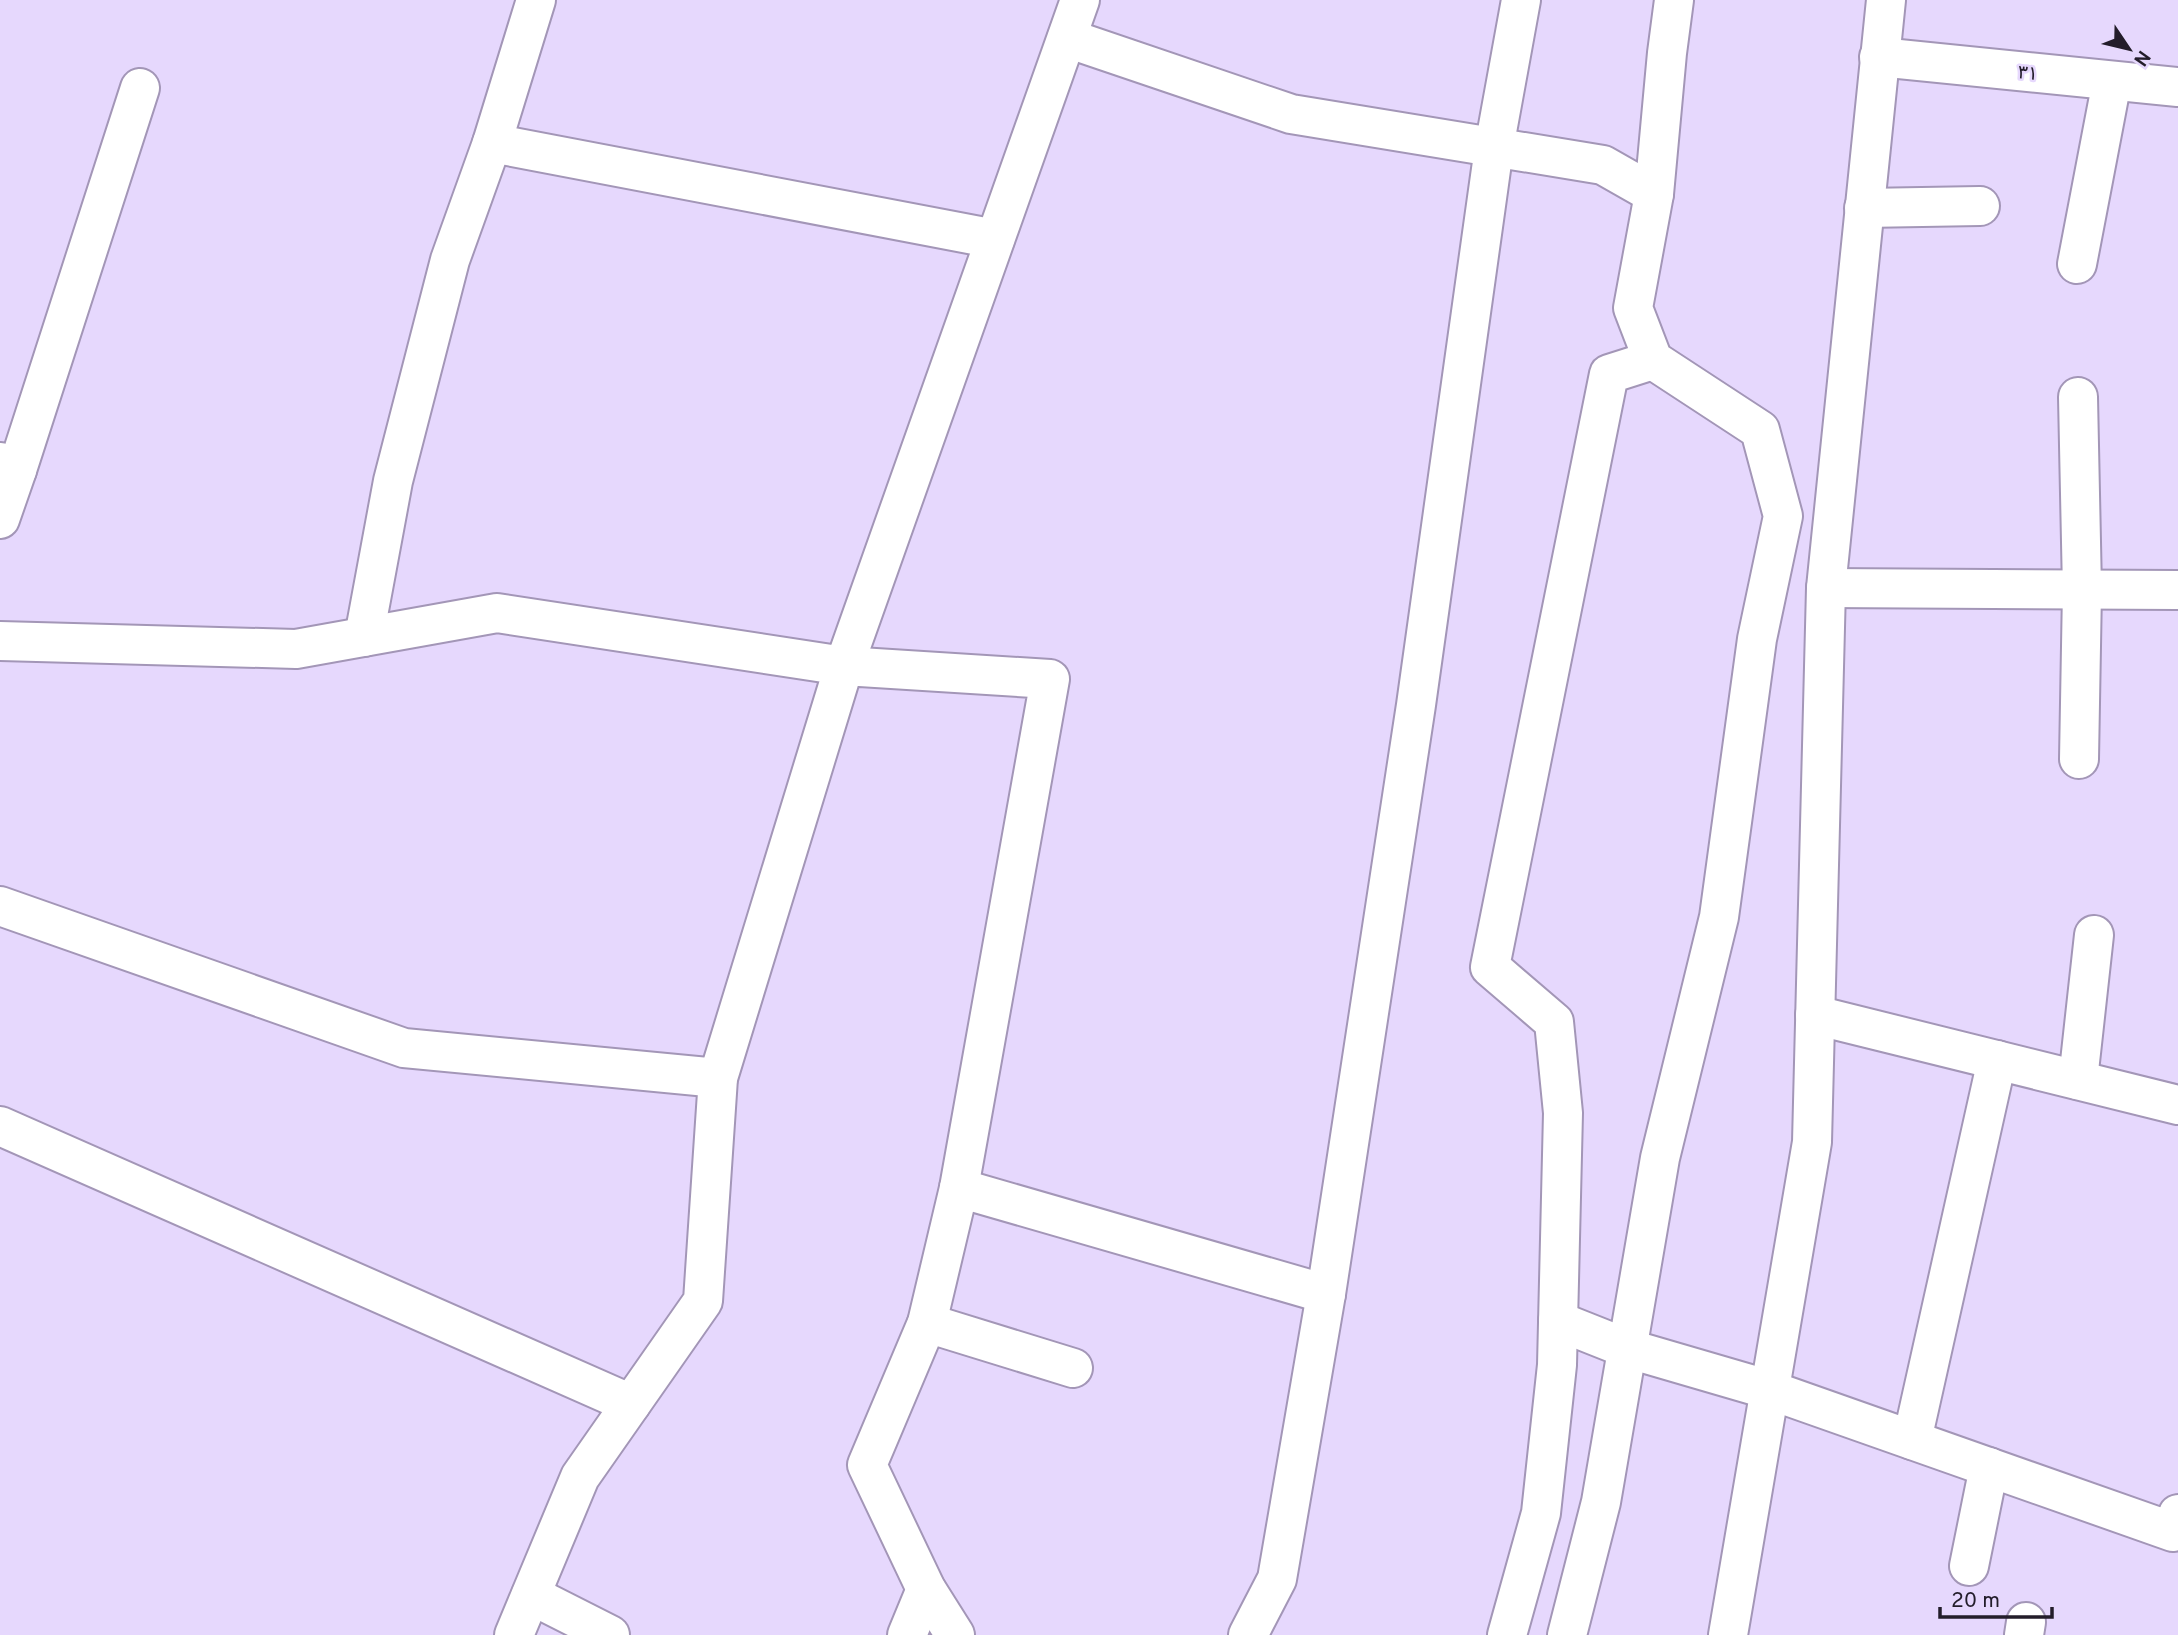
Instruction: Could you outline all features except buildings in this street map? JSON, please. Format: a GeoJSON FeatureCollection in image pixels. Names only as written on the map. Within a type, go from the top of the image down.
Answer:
{"type":"FeatureCollection","features":[{"type":"Feature","properties":{"kind":"street"},"geometry":{"type":"LineString","coordinates":[[364,637],[393,481],[450,260],[492,144],[536,0]]}},
{"type":"Feature","properties":{"kind":"street"},"geometry":{"type":"LineString","coordinates":[[514,1635],[580,1477],[703,1301],[718,1078],[844,666],[1080,0]]}},
{"type":"Feature","properties":{"kind":"street"},"geometry":{"type":"LineString","coordinates":[[1248,1635],[1277,1579],[1326,1294],[1416,705],[1494,148],[1521,0]]}},
{"type":"Feature","properties":{"kind":"street"},"geometry":{"type":"LineString","coordinates":[[1567,1635],[1601,1502],[1660,1158],[1719,917],[1758,639],[1783,516],[1760,430],[1653,360],[1633,308],[1654,194],[1674,0]]}},
{"type":"Feature","properties":{"kind":"street"},"geometry":{"type":"LineString","coordinates":[[1728,1635],[1812,1142],[1826,588],[1886,0]]}},
{"type":"Feature","properties":{"kind":"street"},"geometry":{"type":"LineString","coordinates":[[1067,38],[1291,114],[1603,165],[1654,194]]}},
{"type":"Feature","properties":{"kind":"street","name":"۳۱"},"geometry":{"type":"LineString","coordinates":[[1879,57],[2178,87]]}},
{"type":"Feature","properties":{"kind":"street"},"geometry":{"type":"LineString","coordinates":[[2077,264],[2112,80]]}},
{"type":"Feature","properties":{"kind":"street"},"geometry":{"type":"LineString","coordinates":[[0,519],[9,466],[140,88]]}},
{"type":"Feature","properties":{"kind":"street"},"geometry":{"type":"LineString","coordinates":[[492,144],[995,239]]}},
{"type":"Feature","properties":{"kind":"street"},"geometry":{"type":"LineString","coordinates":[[1864,208],[1980,206]]}},
{"type":"Feature","properties":{"kind":"street"},"geometry":{"type":"LineString","coordinates":[[1507,1635],[1541,1513],[1557,1365],[1563,1113],[1554,1023],[1490,967],[1609,374],[1653,360]]}},
{"type":"Feature","properties":{"kind":"street"},"geometry":{"type":"LineString","coordinates":[[2078,397],[2082,590],[2079,760]]}},
{"type":"Feature","properties":{"kind":"street"},"geometry":{"type":"LineString","coordinates":[[1826,588],[2178,590]]}},
{"type":"Feature","properties":{"kind":"street"},"geometry":{"type":"LineString","coordinates":[[0,641],[296,649],[498,613],[844,666],[1050,679],[959,1188],[927,1323],[867,1465],[926,1590],[955,1635]]}},
{"type":"Feature","properties":{"kind":"street"},"geometry":{"type":"LineString","coordinates":[[0,906],[404,1048],[718,1078]]}},
{"type":"Feature","properties":{"kind":"street"},"geometry":{"type":"LineString","coordinates":[[2078,1080],[2094,935]]}},
{"type":"Feature","properties":{"kind":"street"},"geometry":{"type":"LineString","coordinates":[[1815,1015],[2178,1105]]}},
{"type":"Feature","properties":{"kind":"street"},"geometry":{"type":"LineString","coordinates":[[1912,1440],[1997,1060]]}},
{"type":"Feature","properties":{"kind":"street"},"geometry":{"type":"LineString","coordinates":[[0,1126],[631,1404]]}},
{"type":"Feature","properties":{"kind":"street"},"geometry":{"type":"LineString","coordinates":[[959,1188],[1326,1294]]}},
{"type":"Feature","properties":{"kind":"street"},"geometry":{"type":"LineString","coordinates":[[1558,1321],[1626,1348],[1770,1390],[1989,1468],[2176,1527]]}},
{"type":"Feature","properties":{"kind":"street"},"geometry":{"type":"LineString","coordinates":[[927,1323],[1073,1368]]}},
{"type":"Feature","properties":{"kind":"street"},"geometry":{"type":"LineString","coordinates":[[1969,1566],[1989,1468]]}},
{"type":"Feature","properties":{"kind":"street"},"geometry":{"type":"LineString","coordinates":[[907,1635],[926,1590]]}},
{"type":"Feature","properties":{"kind":"street"},"geometry":{"type":"LineString","coordinates":[[531,1595],[610,1635]]}}]}
